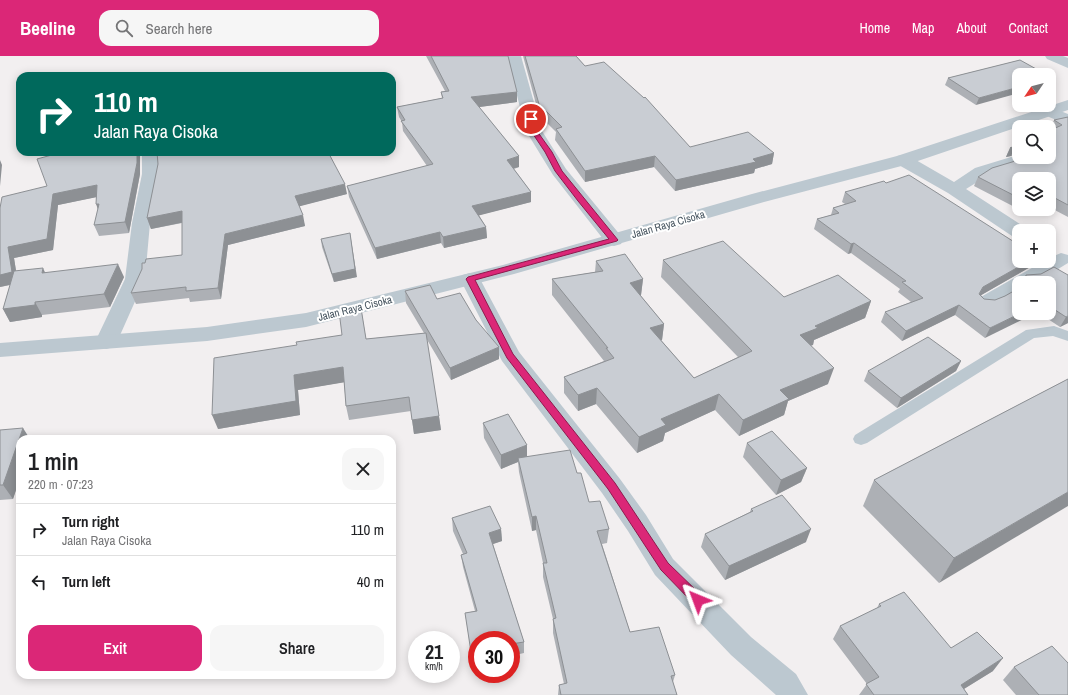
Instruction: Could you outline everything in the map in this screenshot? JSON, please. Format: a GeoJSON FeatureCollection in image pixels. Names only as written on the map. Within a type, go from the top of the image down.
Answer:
{"type":"FeatureCollection","features":[{"type":"Feature","properties":{"kind":"street"},"geometry":{"type":"LineString","coordinates":[[514,56],[534,131],[559,171],[580,200],[614,240]]}},
{"type":"Feature","properties":{"kind":"street"},"geometry":{"type":"LineString","coordinates":[[1052,56],[1068,64]]}},
{"type":"Feature","properties":{"kind":"street","name":"Jalan Raya Cisoka"},"geometry":{"type":"LineString","coordinates":[[1056,109],[1068,105]]}},
{"type":"Feature","properties":{"kind":"street","name":"Jalan Raya Cisoka"},"geometry":{"type":"LineString","coordinates":[[0,350],[207,334],[306,320],[470,279],[614,240],[758,198],[903,160],[1045,112]]}},
{"type":"Feature","properties":{"kind":"street"},"geometry":{"type":"LineString","coordinates":[[1050,112],[1068,120]]}},
{"type":"Feature","properties":{"kind":"street"},"geometry":{"type":"LineString","coordinates":[[106,342],[135,279],[141,223],[150,174],[150,156]]}},
{"type":"Feature","properties":{"kind":"street"},"geometry":{"type":"LineString","coordinates":[[903,160],[954,189],[1012,227]]}},
{"type":"Feature","properties":{"kind":"street"},"geometry":{"type":"LineString","coordinates":[[954,189],[981,172],[1011,162]]}},
{"type":"Feature","properties":{"kind":"street"},"geometry":{"type":"LineString","coordinates":[[1032,276],[1059,258]]}},
{"type":"Feature","properties":{"kind":"street"},"geometry":{"type":"LineString","coordinates":[[470,279],[510,356],[612,486],[664,567],[741,646],[786,684],[793,695]]}},
{"type":"Feature","properties":{"kind":"street"},"geometry":{"type":"LineString","coordinates":[[986,303],[1012,288]]}},
{"type":"Feature","properties":{"kind":"lane"},"geometry":{"type":"LineString","coordinates":[[861,439],[1031,334],[1054,331],[1068,336]]}},
{"type":"Feature","properties":{"kind":"building"},"geometry":{"type":"Polygon","coordinates":[[[431,56],[508,56],[517,92],[471,97],[519,156],[507,160],[531,192],[472,206],[486,227],[443,237],[440,232],[375,248],[347,186],[433,164],[401,121],[405,120],[397,107],[443,98],[441,92],[449,91],[431,56]]]}},
{"type":"Feature","properties":{"kind":"building"},"geometry":{"type":"Polygon","coordinates":[[[525,56],[576,56],[585,66],[604,62],[644,98],[645,97],[690,147],[748,132],[774,153],[753,159],[756,162],[676,180],[655,156],[585,171],[556,129],[562,127],[539,104],[525,56]]]}},
{"type":"Feature","properties":{"kind":"building"},"geometry":{"type":"Polygon","coordinates":[[[1020,60],[1034,68],[1012,68],[1012,89],[979,98],[948,78],[1020,60]]]}},
{"type":"Feature","properties":{"kind":"building"},"geometry":{"type":"Polygon","coordinates":[[[1068,117],[1068,205],[1056,199],[1056,172],[1012,172],[1012,194],[978,177],[992,168],[1012,162],[1012,164],[1056,164],[1056,128],[1062,125],[1054,120],[1068,117]]]}},
{"type":"Feature","properties":{"kind":"building"},"geometry":{"type":"Polygon","coordinates":[[[48,156],[137,156],[137,163],[125,222],[94,225],[99,204],[96,204],[97,185],[53,194],[47,239],[8,247],[12,272],[0,275],[0,208],[2,197],[47,186],[37,159],[48,156]]]}},
{"type":"Feature","properties":{"kind":"building"},"geometry":{"type":"Polygon","coordinates":[[[157,156],[330,156],[345,184],[295,196],[303,215],[225,234],[218,288],[186,291],[186,287],[131,293],[142,269],[142,263],[145,263],[146,259],[182,255],[182,211],[147,218],[158,164],[157,156]]]}},
{"type":"Feature","properties":{"kind":"building"},"geometry":{"type":"Polygon","coordinates":[[[909,175],[1012,241],[1012,268],[1017,268],[983,287],[979,294],[984,299],[995,300],[1012,292],[1012,317],[990,328],[959,305],[906,331],[885,312],[923,298],[902,282],[906,281],[854,243],[851,244],[817,219],[839,213],[833,208],[856,201],[845,192],[884,181],[886,183],[909,175]]]}},
{"type":"Feature","properties":{"kind":"building"},"geometry":{"type":"Polygon","coordinates":[[[350,233],[355,269],[332,274],[321,239],[350,233]]]}},
{"type":"Feature","properties":{"kind":"building"},"geometry":{"type":"Polygon","coordinates":[[[723,241],[784,297],[838,275],[871,301],[815,326],[818,328],[800,335],[834,368],[780,390],[789,399],[743,420],[719,394],[661,419],[666,425],[639,437],[597,388],[578,395],[564,377],[614,358],[606,348],[608,348],[552,279],[603,271],[596,261],[625,254],[643,279],[630,283],[664,324],[650,328],[694,378],[752,351],[663,260],[723,241]]]}},
{"type":"Feature","properties":{"kind":"building"},"geometry":{"type":"Polygon","coordinates":[[[118,264],[104,294],[35,302],[35,305],[3,309],[14,271],[43,268],[42,273],[118,264]]]}},
{"type":"Feature","properties":{"kind":"building"},"geometry":{"type":"Polygon","coordinates":[[[1052,268],[1056,268],[1068,275],[1068,316],[1066,317],[1056,311],[1056,276],[1026,276],[1041,274],[1052,268]]]}},
{"type":"Feature","properties":{"kind":"building"},"geometry":{"type":"Polygon","coordinates":[[[430,285],[437,299],[460,293],[476,320],[499,347],[450,368],[405,291],[430,285]]]}},
{"type":"Feature","properties":{"kind":"building"},"geometry":{"type":"Polygon","coordinates":[[[361,308],[366,339],[426,333],[439,416],[412,420],[409,397],[346,406],[343,367],[294,375],[296,401],[212,415],[214,358],[297,345],[296,342],[342,335],[339,311],[361,308]]]}},
{"type":"Feature","properties":{"kind":"building"},"geometry":{"type":"Polygon","coordinates":[[[928,337],[961,361],[901,398],[868,371],[928,337]]]}},
{"type":"Feature","properties":{"kind":"building"},"geometry":{"type":"Polygon","coordinates":[[[1068,379],[1068,492],[954,558],[874,480],[1068,379]]]}},
{"type":"Feature","properties":{"kind":"building"},"geometry":{"type":"Polygon","coordinates":[[[508,414],[527,445],[501,455],[483,423],[508,414]]]}},
{"type":"Feature","properties":{"kind":"building"},"geometry":{"type":"Polygon","coordinates":[[[23,428],[21,435],[16,435],[16,448],[3,485],[0,485],[0,430],[23,428]]]}},
{"type":"Feature","properties":{"kind":"building"},"geometry":{"type":"Polygon","coordinates":[[[772,431],[807,468],[781,480],[747,443],[772,431]]]}},
{"type":"Feature","properties":{"kind":"building"},"geometry":{"type":"Polygon","coordinates":[[[570,450],[577,473],[581,473],[589,502],[600,501],[609,529],[597,531],[630,632],[659,627],[675,675],[671,676],[677,695],[561,695],[559,685],[567,683],[553,619],[556,618],[543,563],[547,563],[536,516],[532,517],[518,458],[570,450]]]}},
{"type":"Feature","properties":{"kind":"building"},"geometry":{"type":"Polygon","coordinates":[[[782,495],[811,529],[729,566],[705,534],[753,511],[751,509],[782,495]]]}},
{"type":"Feature","properties":{"kind":"building"},"geometry":{"type":"Polygon","coordinates":[[[490,506],[501,529],[489,533],[524,642],[520,643],[520,631],[468,631],[468,632],[465,613],[477,611],[461,555],[467,553],[452,518],[490,506]]]}},
{"type":"Feature","properties":{"kind":"building"},"geometry":{"type":"Polygon","coordinates":[[[904,592],[951,648],[977,632],[1003,658],[961,685],[968,695],[874,695],[866,684],[879,677],[840,626],[881,606],[879,604],[904,592]]]}},
{"type":"Feature","properties":{"kind":"building"},"geometry":{"type":"Polygon","coordinates":[[[1052,646],[1068,663],[1068,695],[1039,695],[1014,667],[1052,646]]]}},
{"type":"Feature","properties":{"kind":"route"},"geometry":{"type":"LineString","coordinates":[[531,119],[534,131],[559,171],[580,200],[614,240],[470,279],[510,356],[612,486],[638,523],[664,567],[698,600]]}}]}
